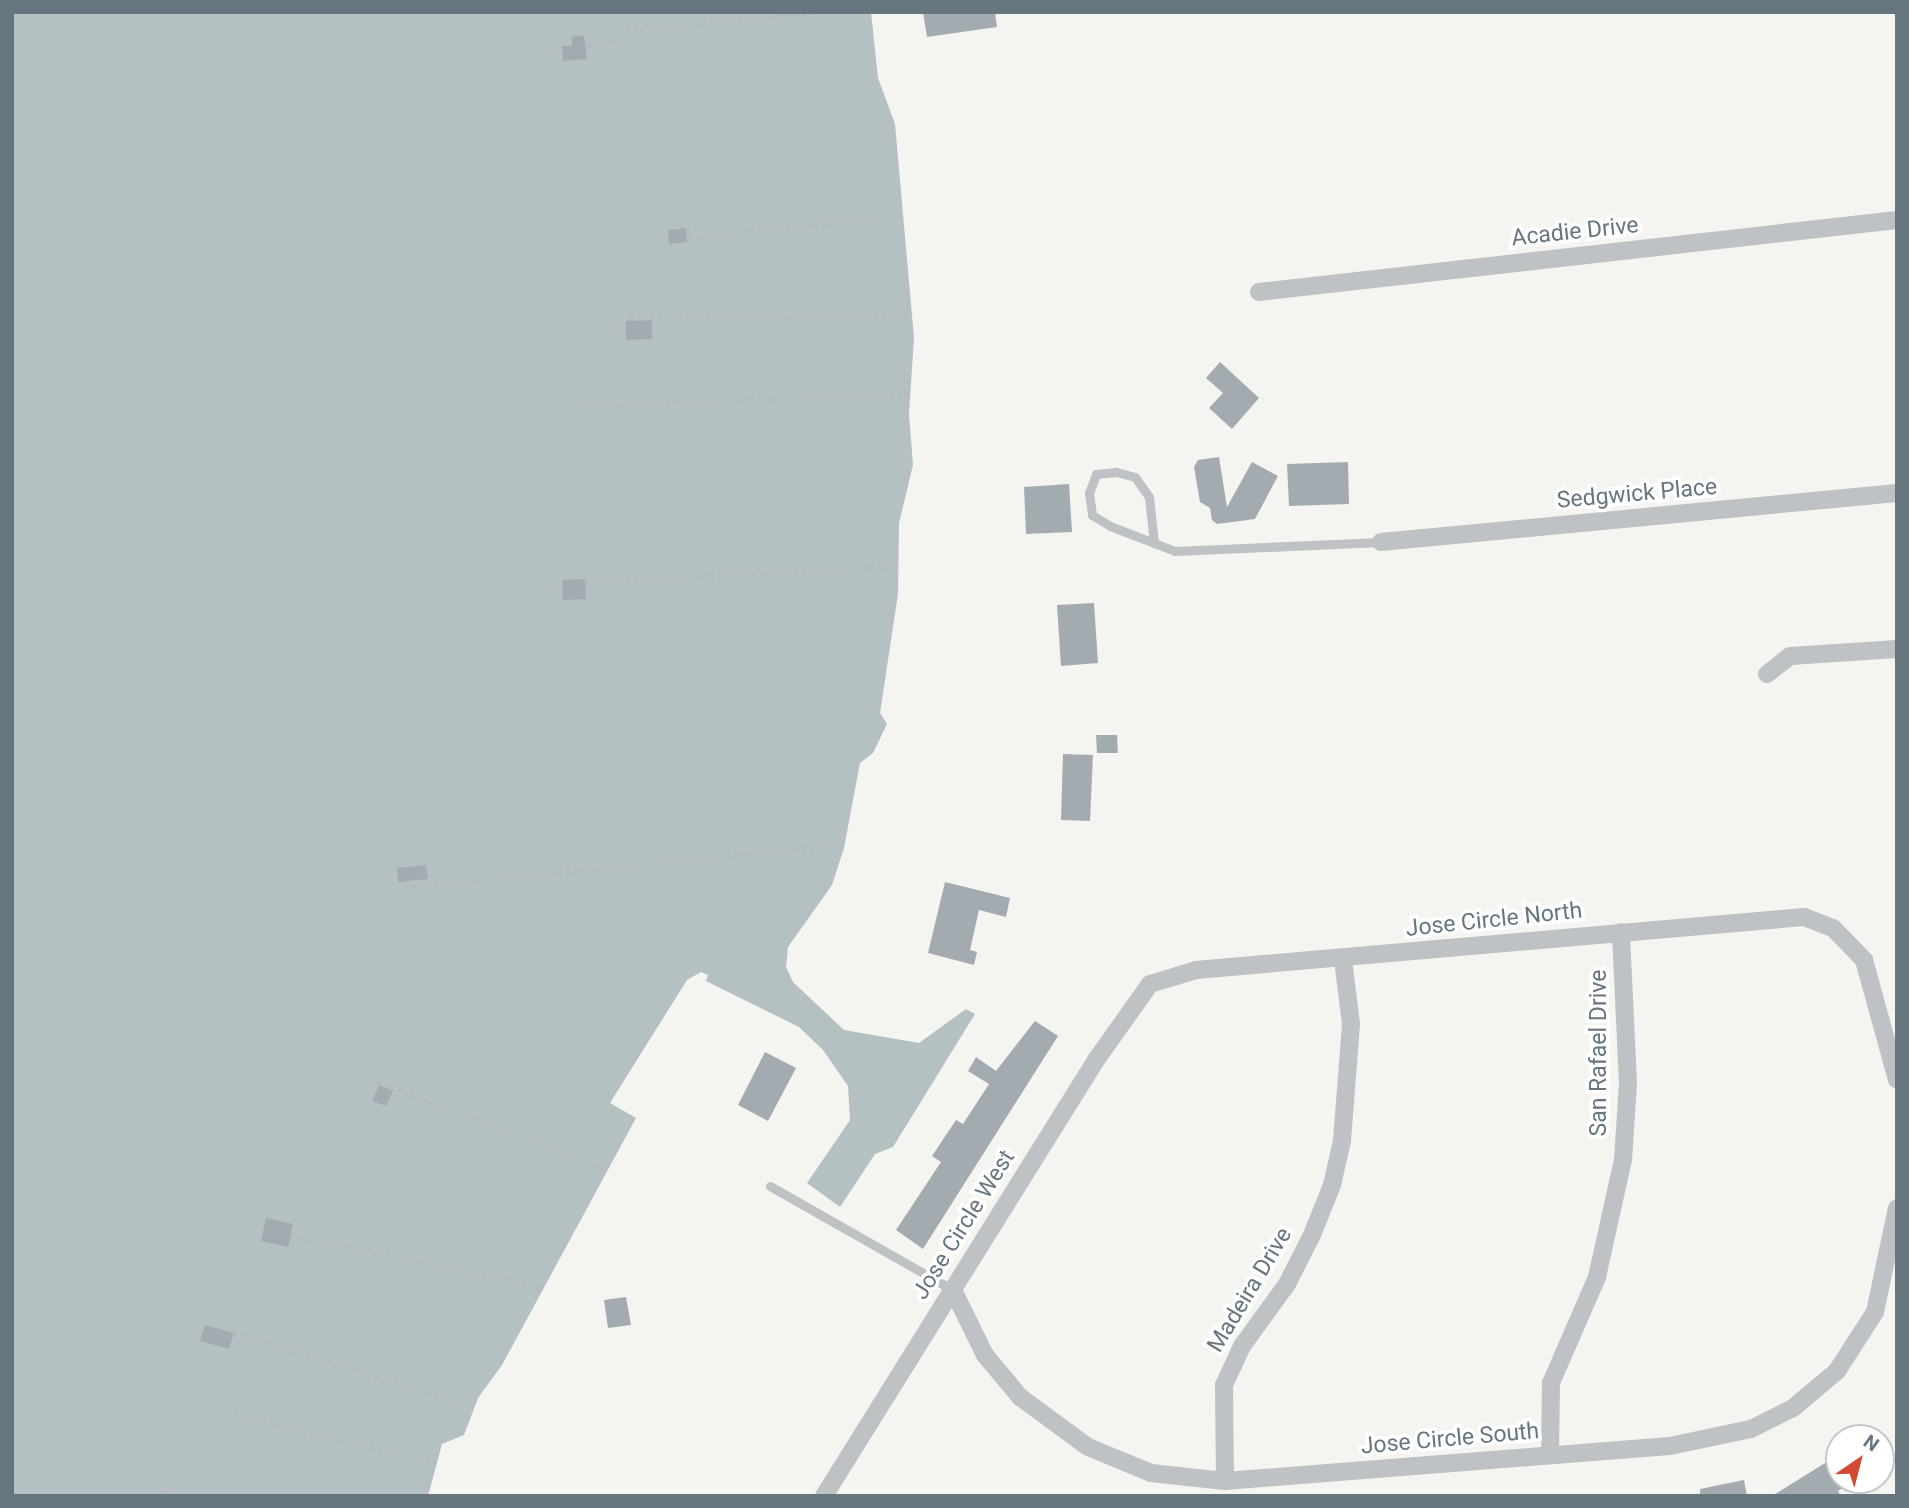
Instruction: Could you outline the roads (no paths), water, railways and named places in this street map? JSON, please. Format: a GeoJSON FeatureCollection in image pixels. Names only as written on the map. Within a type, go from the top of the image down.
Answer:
{"type":"FeatureCollection","features":[{"type":"Feature","properties":{"kind":"street","name":"Acadie Drive"},"geometry":{"type":"LineString","coordinates":[[1259,292],[1897,220]]}},
{"type":"Feature","properties":{"kind":"street","name":"Sedgwick Place"},"geometry":{"type":"LineString","coordinates":[[1381,542],[1897,493]]}},
{"type":"Feature","properties":{"kind":"street"},"geometry":{"type":"LineString","coordinates":[[1767,674],[1790,656],[1897,649]]}},
{"type":"Feature","properties":{"kind":"street","name":"Jose Circle North"},"geometry":{"type":"LineString","coordinates":[[1150,984],[1196,970],[1343,960],[1804,917],[1841,934],[1870,972],[1897,1080]]}},
{"type":"Feature","properties":{"kind":"street","name":"San Rafael Drive"},"geometry":{"type":"LineString","coordinates":[[1550,1455],[1551,1383],[1597,1277],[1623,1160],[1628,1083],[1621,932]]}},
{"type":"Feature","properties":{"kind":"street","name":"Madeira Drive"},"geometry":{"type":"LineString","coordinates":[[1225,1481],[1224,1385],[1242,1346],[1287,1284],[1317,1223],[1334,1174],[1350,1065],[1351,1024],[1343,960]]}},
{"type":"Feature","properties":{"kind":"street","name":"Jose Circle West"},"geometry":{"type":"LineString","coordinates":[[824,1496],[1096,1060],[1150,984]]}},
{"type":"Feature","properties":{"kind":"street","name":"Jose Circle South"},"geometry":{"type":"LineString","coordinates":[[953,1290],[985,1355],[1020,1397],[1053,1424],[1127,1466],[1181,1479],[1225,1481],[1670,1447],[1728,1437],[1805,1400],[1844,1362],[1875,1312],[1897,1208]]}},
{"type":"Feature","properties":{"kind":"lane"},"geometry":{"type":"LineString","coordinates":[[1154,543],[1149,497],[1135,477],[1116,472],[1096,474],[1089,493],[1092,515],[1154,543],[1188,551],[1381,542]]}},
{"type":"Feature","properties":{"kind":"lane"},"geometry":{"type":"LineString","coordinates":[[769,1186],[953,1290]]}}]}
